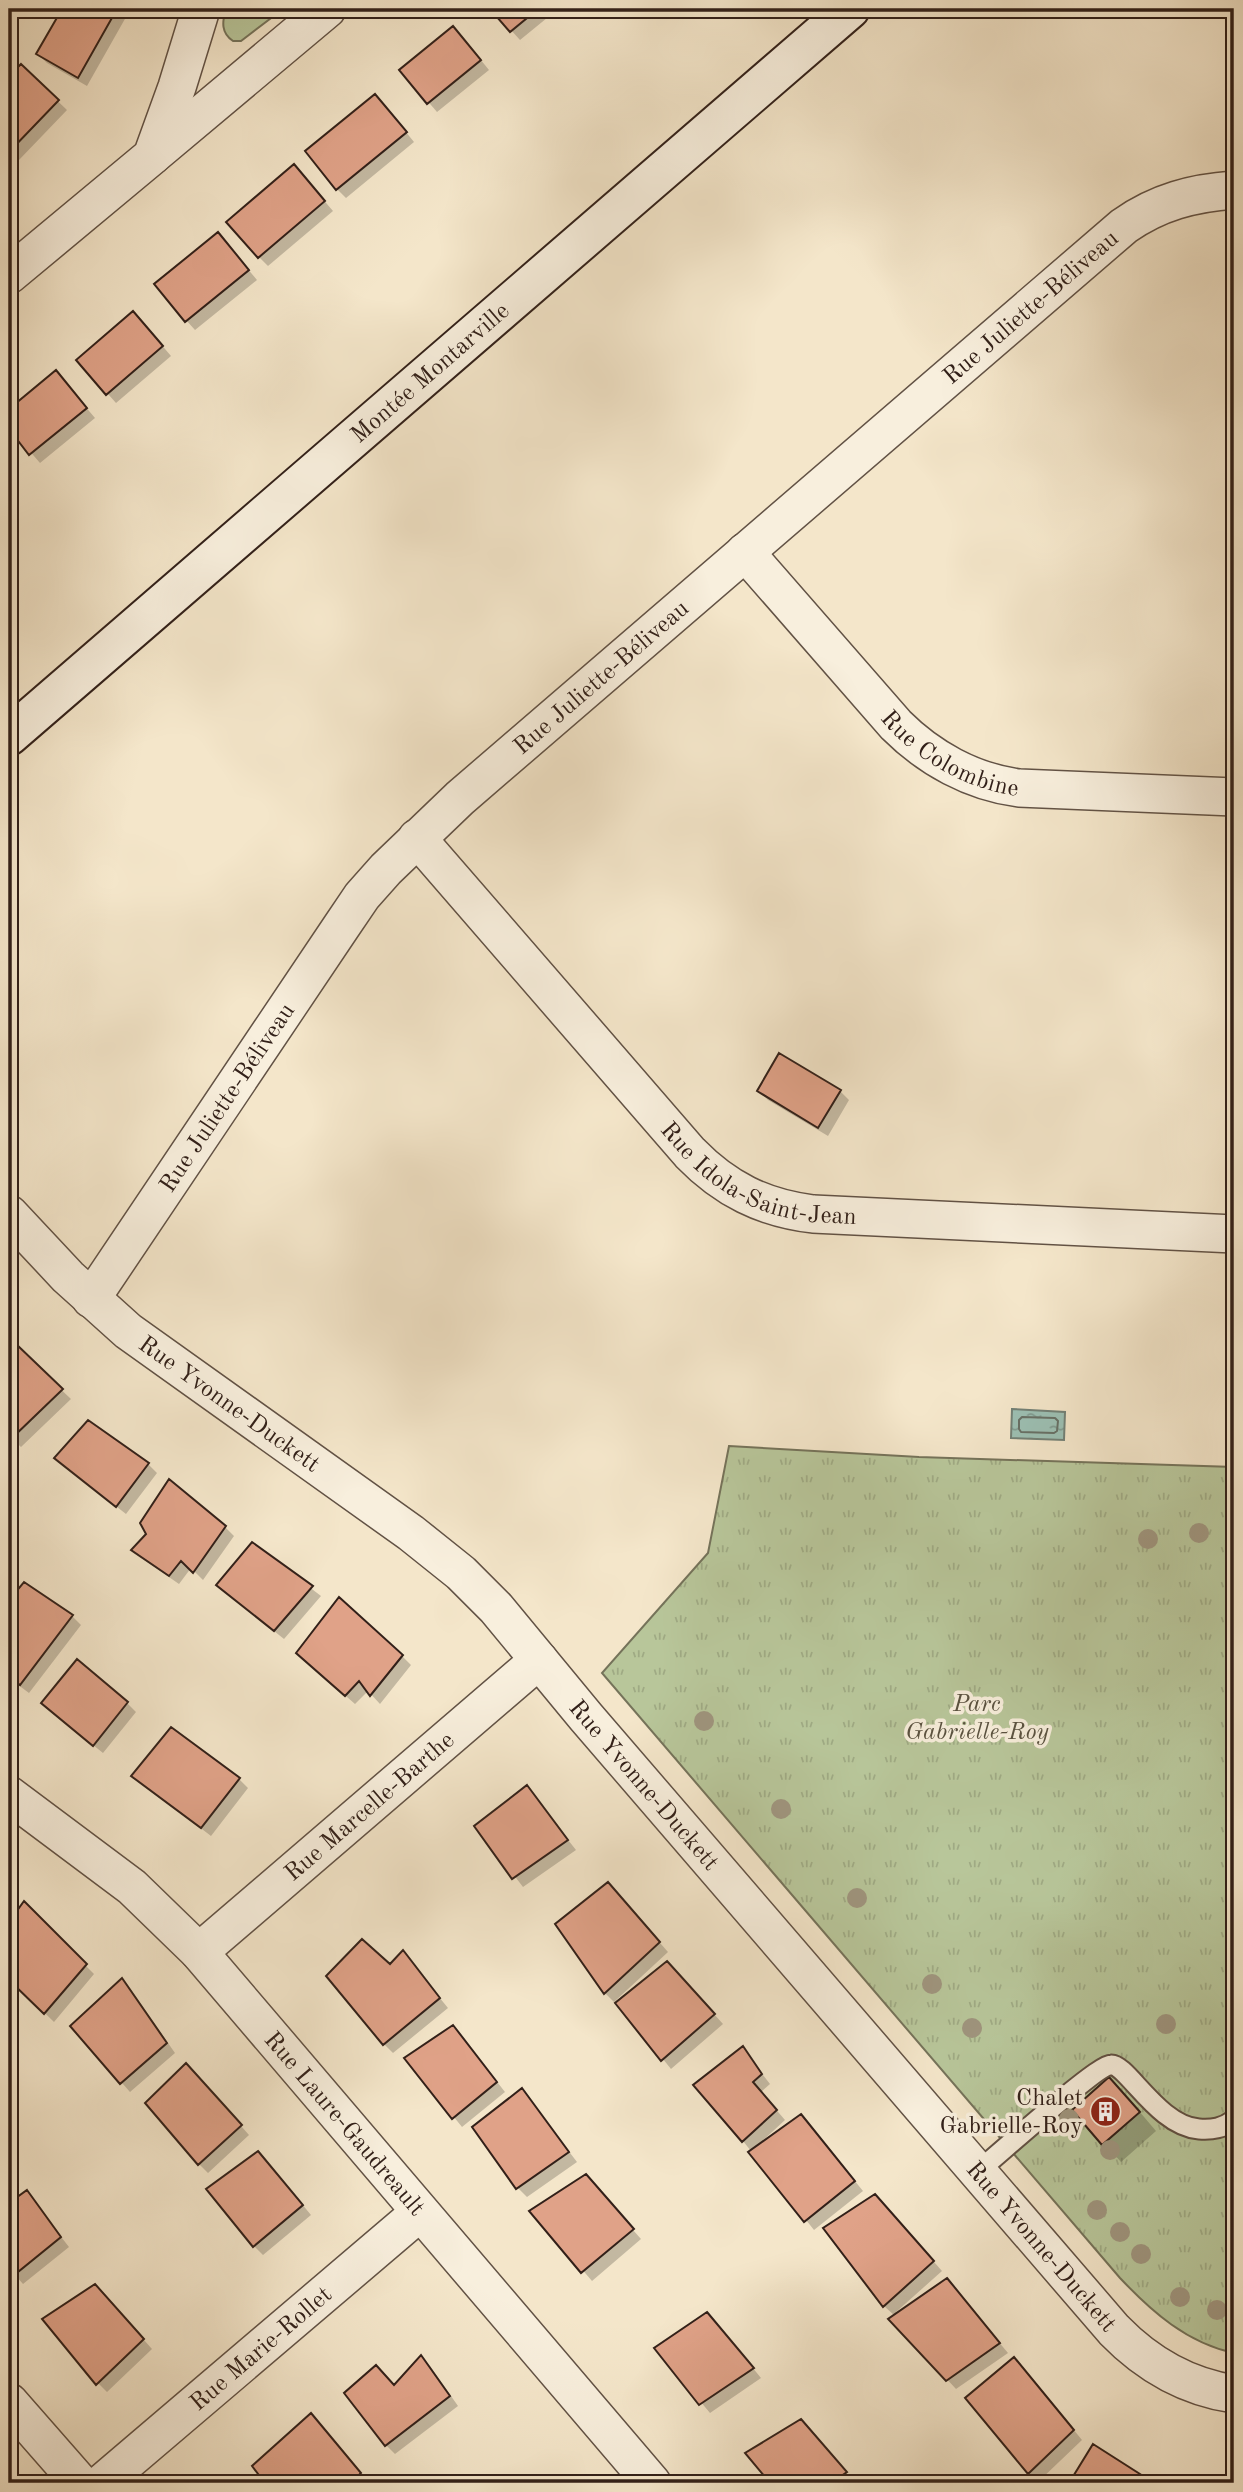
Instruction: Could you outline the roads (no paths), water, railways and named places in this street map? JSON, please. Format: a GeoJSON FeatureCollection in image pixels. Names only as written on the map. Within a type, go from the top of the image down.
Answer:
{"type":"FeatureCollection","features":[{"type":"Feature","properties":{"kind":"street"},"geometry":{"type":"LineString","coordinates":[[152,156],[201,9]]}},
{"type":"Feature","properties":{"kind":"street"},"geometry":{"type":"LineString","coordinates":[[9,275],[327,9]]}},
{"type":"Feature","properties":{"kind":"street","name":"Montée Montarville"},"geometry":{"type":"LineString","coordinates":[[9,736],[850,9]]}},
{"type":"Feature","properties":{"kind":"street","name":"Rue Juliette-Béliveau"},"geometry":{"type":"LineString","coordinates":[[92,1299],[354,908],[386,869],[417,838],[536,732],[1124,226],[1158,205],[1198,194],[1234,190]]}},
{"type":"Feature","properties":{"kind":"street","name":"Rue Colombine"},"geometry":{"type":"LineString","coordinates":[[745,552],[903,732],[932,755],[955,768],[992,783],[1019,788],[1234,797]]}},
{"type":"Feature","properties":{"kind":"street","name":"Rue Idola-Saint-Jean"},"geometry":{"type":"LineString","coordinates":[[417,838],[682,1145],[716,1178],[748,1197],[786,1210],[813,1214],[1234,1234]]}},
{"type":"Feature","properties":{"kind":"street","name":"Rue Yvonne-Duckett"},"geometry":{"type":"LineString","coordinates":[[9,1214],[92,1299],[157,1352],[447,1561],[496,1608],[1123,2339],[1156,2365],[1187,2382],[1234,2395]]}},
{"type":"Feature","properties":{"kind":"street","name":"Rue Marcelle-Barthe"},"geometry":{"type":"LineString","coordinates":[[199,1952],[539,1660]]}},
{"type":"Feature","properties":{"kind":"street","name":"Rue Laure-Gaudreault"},"geometry":{"type":"LineString","coordinates":[[9,1795],[132,1887],[199,1952],[652,2483]]}},
{"type":"Feature","properties":{"kind":"street","name":"Rue Marie-Rollet"},"geometry":{"type":"LineString","coordinates":[[102,2483],[419,2213]]}},
{"type":"Feature","properties":{"kind":"street"},"geometry":{"type":"LineString","coordinates":[[9,2402],[80,2483]]}},
{"type":"Feature","properties":{"kind":"lane"},"geometry":{"type":"LineString","coordinates":[[977,2172],[1081,2083],[1108,2065],[1121,2069],[1158,2109],[1186,2128],[1219,2128],[1234,2120]]}},
{"type":"Feature","properties":{"kind":"water"},"geometry":{"type":"Polygon","coordinates":[[[1012,1409],[1065,1412],[1064,1440],[1011,1438],[1012,1409]]]}},
{"type":"Feature","properties":{"kind":"place","name":"Chalet Gabrielle-Roy"},"geometry":{"type":"Point","coordinates":[1106,2111]}},
{"type":"Feature","properties":{"kind":"park label","name":"Parc Gabrielle-Roy"},"geometry":{"type":"Point","coordinates":[977,1717]}}]}
